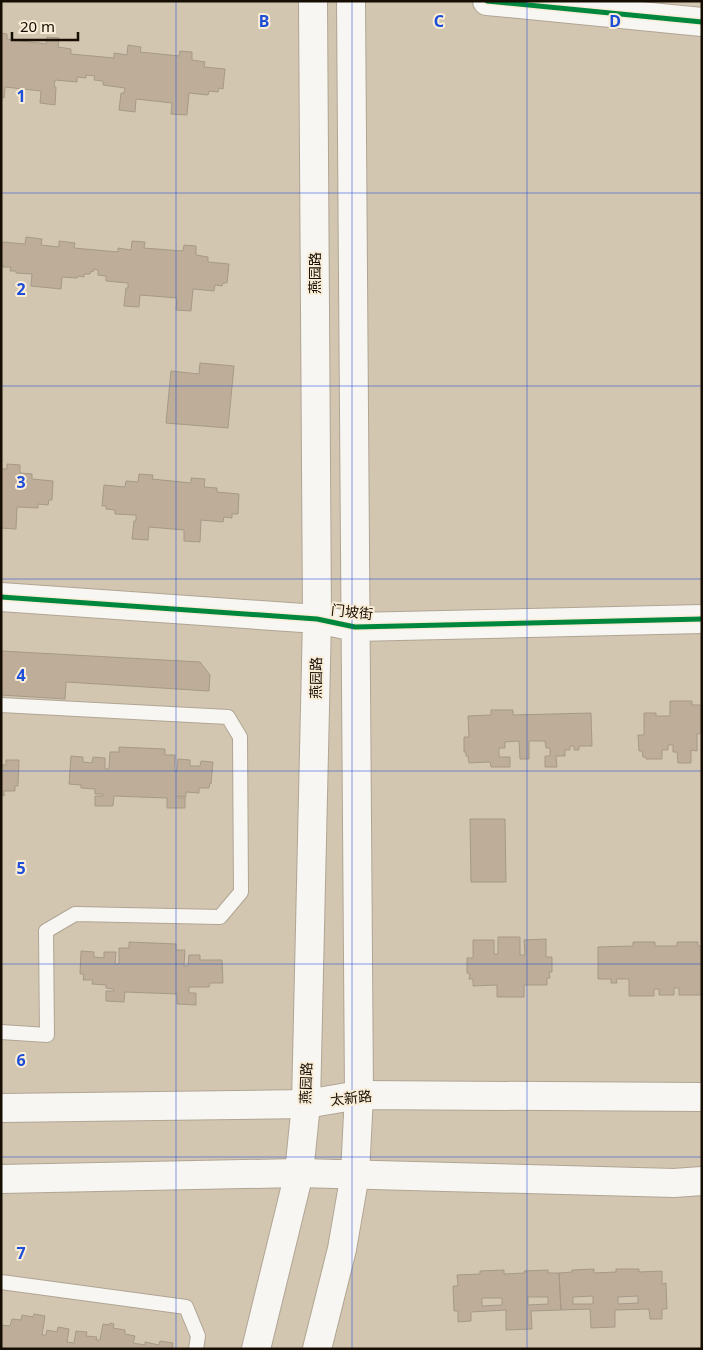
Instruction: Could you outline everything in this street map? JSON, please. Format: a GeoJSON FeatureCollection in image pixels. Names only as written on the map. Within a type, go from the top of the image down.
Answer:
{"type":"FeatureCollection","features":[{"type":"Feature","properties":{"kind":"main road","name":"燕园路"},"geometry":{"type":"LineString","coordinates":[[256,1349],[299,1173],[306,1104],[317,619],[313,1]]}},
{"type":"Feature","properties":{"kind":"main road"},"geometry":{"type":"LineString","coordinates":[[317,1349],[342,1249],[355,1174],[359,1095],[352,1]]}},
{"type":"Feature","properties":{"kind":"main road"},"geometry":{"type":"LineString","coordinates":[[487,1],[702,22]]}},
{"type":"Feature","properties":{"kind":"main road","name":"门坡街"},"geometry":{"type":"LineString","coordinates":[[1,597],[317,619],[355,627],[702,619]]}},
{"type":"Feature","properties":{"kind":"main road","name":"太新路"},"geometry":{"type":"LineString","coordinates":[[1,1108],[306,1104],[359,1095],[702,1097]]}},
{"type":"Feature","properties":{"kind":"main road"},"geometry":{"type":"LineString","coordinates":[[1,1179],[299,1173],[674,1183],[702,1181]]}},
{"type":"Feature","properties":{"kind":"lane"},"geometry":{"type":"LineString","coordinates":[[1,705],[228,717],[240,736],[241,892],[220,917],[75,914],[46,931],[47,1034],[1,1032]]}},
{"type":"Feature","properties":{"kind":"lane"},"geometry":{"type":"LineString","coordinates":[[1,1282],[186,1306],[198,1336],[196,1349]]}},
{"type":"Feature","properties":{"kind":"building"},"geometry":{"type":"Polygon","coordinates":[[[1,33],[7,34],[7,39],[46,44],[47,37],[59,38],[58,47],[71,49],[71,54],[114,58],[114,53],[127,55],[128,45],[141,47],[140,52],[179,56],[180,51],[192,52],[192,60],[205,62],[204,67],[225,69],[223,89],[219,88],[218,92],[209,91],[208,95],[189,93],[187,115],[171,114],[172,103],[136,99],[135,112],[119,110],[121,93],[124,93],[125,88],[103,85],[103,81],[94,80],[95,76],[86,75],[86,78],[77,77],[77,82],[55,80],[55,105],[40,103],[41,91],[5,87],[4,98],[1,97],[1,33]]]}},
{"type":"Feature","properties":{"kind":"building"},"geometry":{"type":"Polygon","coordinates":[[[26,237],[42,239],[41,245],[59,247],[59,241],[75,243],[74,248],[118,252],[118,248],[131,250],[132,241],[145,242],[144,248],[183,251],[184,245],[196,246],[196,255],[208,257],[208,262],[229,264],[227,283],[223,283],[222,286],[215,285],[214,291],[193,289],[191,311],[176,310],[177,298],[140,295],[139,307],[124,306],[128,283],[106,281],[106,276],[98,275],[98,270],[94,269],[90,274],[84,274],[84,277],[62,277],[61,289],[31,286],[32,274],[10,271],[11,267],[3,267],[1,263],[2,242],[25,244],[26,237]]]}},
{"type":"Feature","properties":{"kind":"building"},"geometry":{"type":"Polygon","coordinates":[[[200,363],[234,366],[228,428],[166,423],[171,371],[199,374],[200,363]]]}},
{"type":"Feature","properties":{"kind":"building"},"geometry":{"type":"Polygon","coordinates":[[[7,464],[20,465],[20,473],[32,474],[32,479],[53,481],[52,500],[49,500],[48,505],[38,504],[38,508],[17,507],[16,529],[1,528],[1,469],[7,469],[7,464]]]}},
{"type":"Feature","properties":{"kind":"building"},"geometry":{"type":"Polygon","coordinates":[[[139,474],[153,475],[152,479],[191,483],[191,478],[205,479],[204,487],[217,488],[217,492],[239,494],[238,514],[232,514],[232,518],[224,517],[223,522],[201,520],[200,542],[184,541],[184,530],[149,527],[148,540],[132,539],[136,515],[115,514],[115,510],[106,509],[106,506],[102,506],[104,485],[125,487],[126,481],[138,482],[139,474]]]}},
{"type":"Feature","properties":{"kind":"building"},"geometry":{"type":"Polygon","coordinates":[[[1,651],[200,662],[210,675],[209,691],[66,682],[65,699],[1,695],[1,651]]]}},
{"type":"Feature","properties":{"kind":"building"},"geometry":{"type":"Polygon","coordinates":[[[670,701],[692,701],[692,705],[702,705],[702,733],[697,734],[697,751],[691,750],[691,763],[678,763],[677,752],[673,752],[673,745],[668,745],[668,750],[662,750],[662,759],[646,759],[646,757],[643,757],[642,751],[639,751],[638,735],[644,735],[644,713],[656,713],[656,716],[670,716],[670,701]]]}},
{"type":"Feature","properties":{"kind":"building"},"geometry":{"type":"Polygon","coordinates":[[[491,710],[513,710],[513,715],[591,713],[592,746],[579,746],[579,750],[574,750],[574,746],[570,746],[570,750],[565,750],[565,756],[556,756],[557,767],[545,767],[545,756],[550,756],[550,748],[546,748],[545,741],[529,741],[529,759],[520,759],[519,741],[505,742],[505,748],[499,748],[499,757],[510,757],[510,767],[491,767],[490,762],[469,763],[468,756],[464,752],[464,737],[469,737],[468,716],[491,715],[491,710]]]}},
{"type":"Feature","properties":{"kind":"building"},"geometry":{"type":"Polygon","coordinates":[[[119,747],[165,749],[165,755],[175,755],[174,771],[177,771],[178,759],[190,760],[190,766],[200,766],[201,761],[213,762],[211,784],[209,788],[199,788],[199,793],[186,792],[186,797],[178,796],[178,798],[185,798],[185,808],[167,808],[167,798],[114,796],[113,806],[95,806],[95,796],[103,796],[103,794],[95,794],[95,789],[81,788],[81,785],[69,784],[71,756],[83,757],[83,762],[92,763],[93,757],[105,758],[105,769],[109,769],[110,752],[119,752],[119,747]]]}},
{"type":"Feature","properties":{"kind":"building"},"geometry":{"type":"Polygon","coordinates":[[[6,760],[19,760],[18,786],[15,786],[15,791],[4,791],[4,796],[1,795],[1,765],[6,765],[6,760]]]}},
{"type":"Feature","properties":{"kind":"building"},"geometry":{"type":"Polygon","coordinates":[[[470,819],[505,819],[506,882],[471,882],[470,819]]]}},
{"type":"Feature","properties":{"kind":"building"},"geometry":{"type":"Polygon","coordinates":[[[498,937],[520,937],[520,955],[525,955],[524,940],[546,939],[546,957],[552,957],[552,972],[549,972],[550,978],[547,978],[547,985],[524,985],[524,997],[497,997],[497,985],[473,986],[473,979],[469,979],[470,974],[467,973],[467,958],[473,958],[473,940],[494,940],[494,954],[498,954],[498,937]]]}},
{"type":"Feature","properties":{"kind":"building"},"geometry":{"type":"Polygon","coordinates":[[[129,942],[176,944],[176,950],[185,950],[184,966],[188,966],[189,955],[200,955],[200,960],[222,960],[223,983],[210,983],[209,987],[189,987],[189,993],[196,993],[196,1005],[177,1004],[177,994],[125,992],[124,1002],[106,1001],[106,991],[114,991],[114,989],[106,988],[106,985],[92,984],[93,980],[83,980],[84,974],[80,974],[81,951],[94,952],[94,957],[104,958],[104,952],[116,952],[115,964],[119,964],[119,948],[129,948],[129,942]]]}},
{"type":"Feature","properties":{"kind":"building"},"geometry":{"type":"Polygon","coordinates":[[[633,942],[655,942],[655,946],[677,946],[677,942],[698,942],[698,946],[702,946],[702,995],[679,995],[679,988],[674,988],[674,995],[659,995],[659,989],[654,989],[654,996],[629,996],[629,979],[616,979],[617,983],[611,983],[611,979],[598,979],[598,947],[633,946],[633,942]]]}},
{"type":"Feature","properties":{"kind":"building"},"geometry":{"type":"Polygon","coordinates":[[[594,1269],[594,1273],[616,1272],[616,1269],[639,1269],[639,1272],[662,1271],[662,1284],[666,1283],[667,1309],[662,1309],[662,1319],[650,1319],[649,1309],[615,1310],[615,1327],[591,1328],[590,1309],[561,1310],[559,1273],[572,1272],[572,1270],[594,1269]],[[593,1296],[573,1297],[573,1304],[593,1304],[593,1296]],[[638,1296],[618,1297],[618,1304],[638,1303],[638,1296]]]}},
{"type":"Feature","properties":{"kind":"building"},"geometry":{"type":"Polygon","coordinates":[[[504,1270],[504,1274],[548,1270],[548,1273],[559,1273],[561,1310],[531,1311],[532,1329],[506,1330],[506,1310],[471,1312],[471,1321],[458,1322],[458,1311],[454,1311],[453,1286],[458,1286],[457,1275],[480,1274],[480,1271],[504,1270]],[[528,1297],[528,1305],[548,1304],[548,1297],[528,1297]],[[482,1298],[482,1306],[502,1305],[502,1298],[482,1298]]]}},
{"type":"Feature","properties":{"kind":"building"},"geometry":{"type":"Polygon","coordinates":[[[34,1314],[45,1316],[42,1335],[46,1335],[47,1330],[57,1332],[58,1327],[69,1329],[67,1342],[74,1343],[76,1331],[87,1332],[86,1336],[97,1337],[96,1340],[100,1340],[103,1324],[109,1325],[110,1323],[114,1324],[113,1328],[125,1330],[125,1334],[135,1336],[133,1343],[145,1345],[145,1342],[159,1345],[160,1341],[173,1343],[172,1349],[1,1349],[1,1325],[10,1326],[12,1319],[21,1320],[22,1315],[33,1317],[34,1314]]]}},
{"type":"Feature","properties":{"kind":"cycle path"},"geometry":{"type":"LineString","coordinates":[[487,1],[702,22]]}},
{"type":"Feature","properties":{"kind":"cycle path"},"geometry":{"type":"LineString","coordinates":[[1,597],[317,619],[355,627],[702,619]]}}]}
